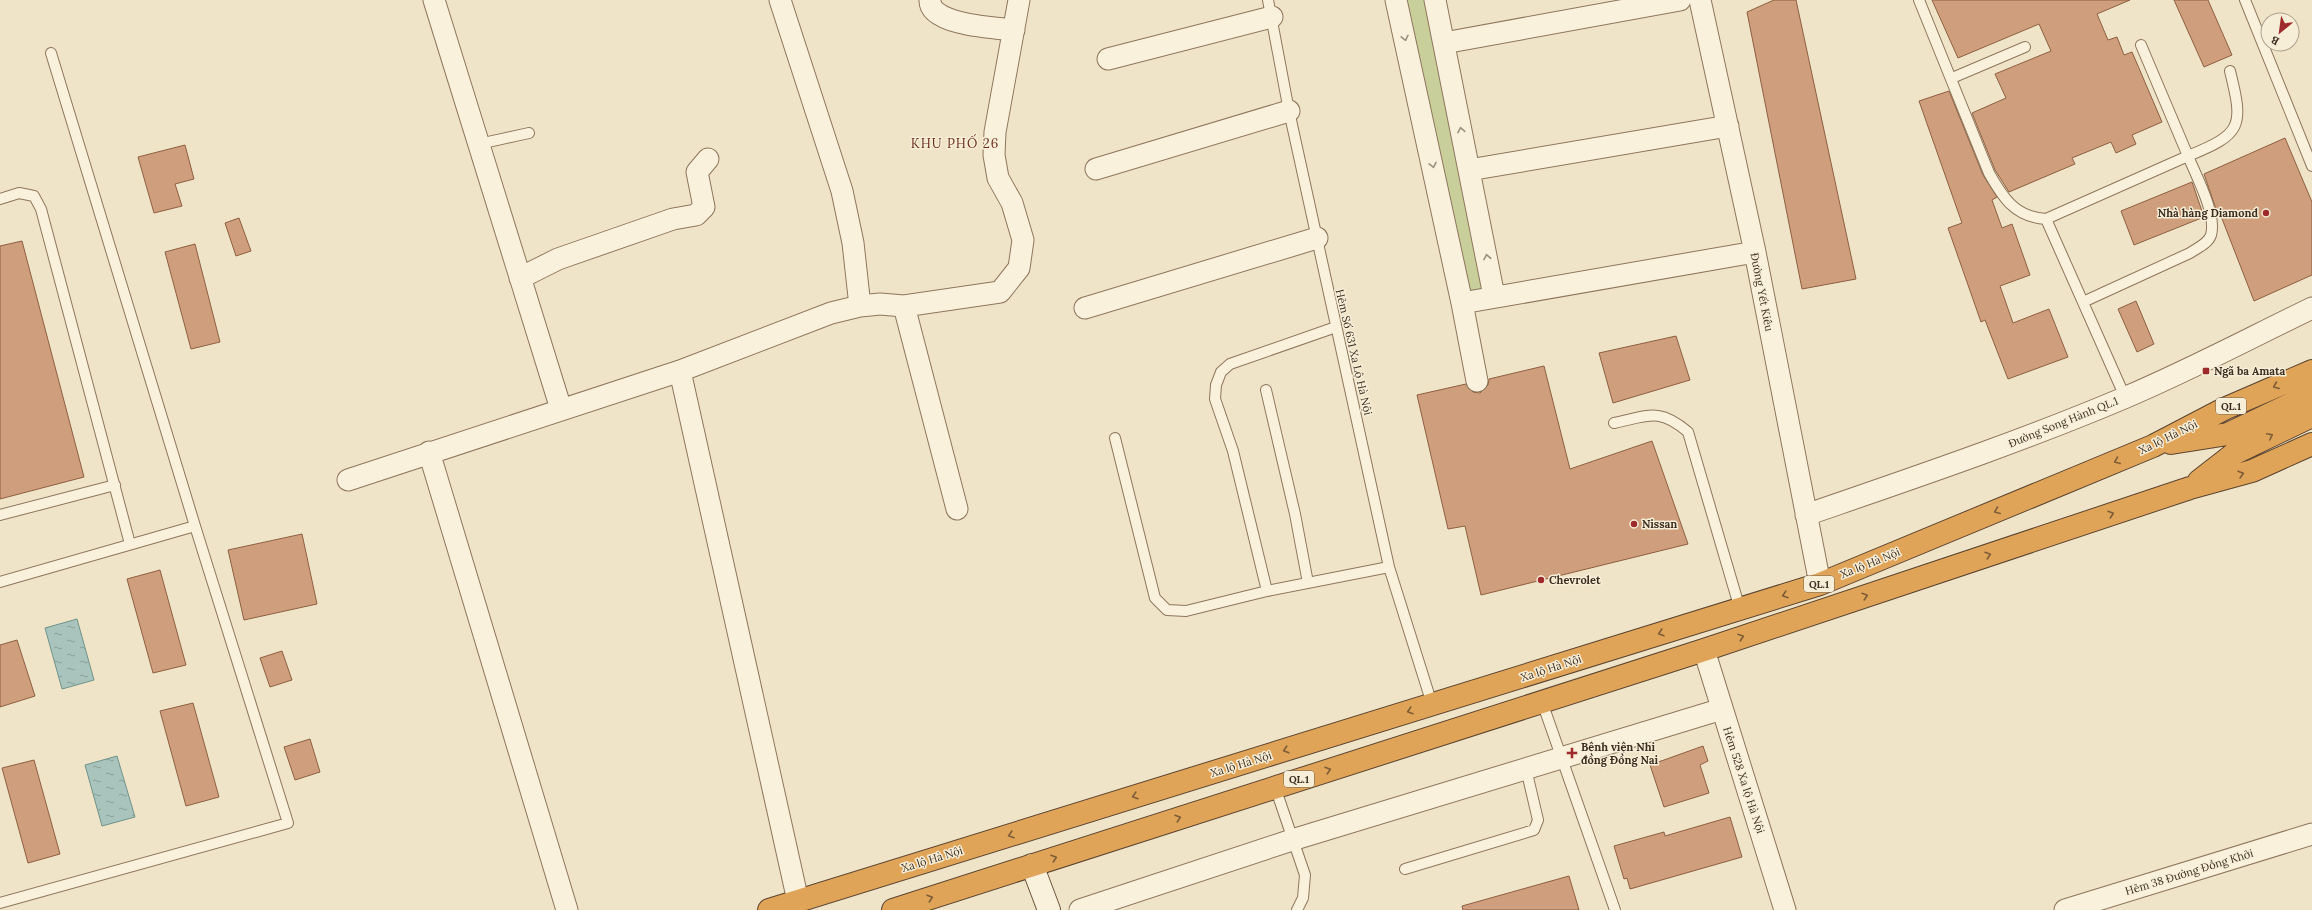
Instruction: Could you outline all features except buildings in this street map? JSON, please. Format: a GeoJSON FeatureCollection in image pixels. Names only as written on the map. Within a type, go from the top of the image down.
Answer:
{"type":"FeatureCollection","features":[{"type":"Feature","properties":{"kind":"highway","name":"Xa lộ Hà Nội"},"geometry":{"type":"LineString","coordinates":[[769,910],[1820,584],[2153,446],[2224,409],[2312,371]]}},
{"type":"Feature","properties":{"kind":"highway","name":"QL.1"},"geometry":{"type":"LineString","coordinates":[[2190,488],[2232,443],[2312,394]]}},
{"type":"Feature","properties":{"kind":"highway","name":"QL.1"},"geometry":{"type":"LineString","coordinates":[[2153,446],[2232,443],[2312,416]]}},
{"type":"Feature","properties":{"kind":"highway","name":"QL.1"},"geometry":{"type":"LineString","coordinates":[[893,910],[1704,650],[2190,488],[2252,471],[2312,444]]}},
{"type":"Feature","properties":{"kind":"street"},"geometry":{"type":"LineString","coordinates":[[434,0],[561,409]]}},
{"type":"Feature","properties":{"kind":"street"},"geometry":{"type":"LineString","coordinates":[[780,0],[842,191],[853,243],[860,306]]}},
{"type":"Feature","properties":{"kind":"street"},"geometry":{"type":"LineString","coordinates":[[930,0],[929,2],[938,14],[956,22],[1014,30]]}},
{"type":"Feature","properties":{"kind":"street"},"geometry":{"type":"LineString","coordinates":[[348,480],[561,409],[680,372],[831,313],[860,306],[880,304],[904,306],[1000,292],[1019,268],[1022,240],[1012,203],[998,178],[994,155],[995,132],[1019,0]]}},
{"type":"Feature","properties":{"kind":"street"},"geometry":{"type":"LineString","coordinates":[[1396,0],[1462,303],[1477,381]]}},
{"type":"Feature","properties":{"kind":"street"},"geometry":{"type":"LineString","coordinates":[[1434,0],[1444,43],[1494,296]]}},
{"type":"Feature","properties":{"kind":"street"},"geometry":{"type":"LineString","coordinates":[[1444,43],[1680,0]]}},
{"type":"Feature","properties":{"kind":"street","name":"Đường Yết Kiêu"},"geometry":{"type":"LineString","coordinates":[[1700,0],[1754,252],[1820,584]]}},
{"type":"Feature","properties":{"kind":"street"},"geometry":{"type":"LineString","coordinates":[[1108,59],[1270,9]]}},
{"type":"Feature","properties":{"kind":"street"},"geometry":{"type":"LineString","coordinates":[[1096,169],[1289,110]]}},
{"type":"Feature","properties":{"kind":"street"},"geometry":{"type":"LineString","coordinates":[[1469,170],[1728,126]]}},
{"type":"Feature","properties":{"kind":"street"},"geometry":{"type":"LineString","coordinates":[[520,278],[558,259],[627,233],[673,218],[696,215],[704,207],[697,172],[708,159]]}},
{"type":"Feature","properties":{"kind":"street"},"geometry":{"type":"LineString","coordinates":[[1085,308],[1317,238]]}},
{"type":"Feature","properties":{"kind":"street"},"geometry":{"type":"LineString","coordinates":[[1462,303],[1494,296],[1754,252]]}},
{"type":"Feature","properties":{"kind":"street"},"geometry":{"type":"LineString","coordinates":[[904,306],[957,509]]}},
{"type":"Feature","properties":{"kind":"street","name":"Đường Song Hành QL.1"},"geometry":{"type":"LineString","coordinates":[[1806,515],[2019,440],[2125,397],[2262,334],[2312,308]]}},
{"type":"Feature","properties":{"kind":"street"},"geometry":{"type":"LineString","coordinates":[[680,372],[798,901]]}},
{"type":"Feature","properties":{"kind":"street"},"geometry":{"type":"LineString","coordinates":[[429,452],[567,910]]}},
{"type":"Feature","properties":{"kind":"street","name":"Hẻm 528 Xa lộ Hà Nội"},"geometry":{"type":"LineString","coordinates":[[1704,650],[1786,910]]}},
{"type":"Feature","properties":{"kind":"street"},"geometry":{"type":"LineString","coordinates":[[1080,910],[1292,840],[1722,709]]}},
{"type":"Feature","properties":{"kind":"street","name":"Hẻm 38 Đường Đồng Khởi"},"geometry":{"type":"LineString","coordinates":[[2065,910],[2312,834]]}},
{"type":"Feature","properties":{"kind":"street"},"geometry":{"type":"LineString","coordinates":[[1032,865],[1049,910]]}},
{"type":"Feature","properties":{"kind":"lane"},"geometry":{"type":"LineString","coordinates":[[1919,0],[1989,172],[2001,194],[2021,214],[2031,218],[2046,219],[2218,144],[2227,137],[2234,126],[2239,112],[2230,72]]}},
{"type":"Feature","properties":{"kind":"lane"},"geometry":{"type":"LineString","coordinates":[[2245,0],[2312,166]]}},
{"type":"Feature","properties":{"kind":"lane","name":"Hẻm Số 631 Xa Lộ Hà Nội"},"geometry":{"type":"LineString","coordinates":[[1270,9],[1289,110],[1389,566],[1432,704]]}},
{"type":"Feature","properties":{"kind":"lane"},"geometry":{"type":"LineString","coordinates":[[2083,302],[2190,253],[2206,243],[2211,236],[2209,208],[2141,45]]}},
{"type":"Feature","properties":{"kind":"lane"},"geometry":{"type":"LineString","coordinates":[[1952,78],[2025,47]]}},
{"type":"Feature","properties":{"kind":"lane"},"geometry":{"type":"LineString","coordinates":[[0,903],[288,823],[195,526],[51,53]]}},
{"type":"Feature","properties":{"kind":"lane"},"geometry":{"type":"LineString","coordinates":[[479,144],[529,133]]}},
{"type":"Feature","properties":{"kind":"lane"},"geometry":{"type":"LineString","coordinates":[[0,199],[19,193],[34,196],[41,209],[130,544]]}},
{"type":"Feature","properties":{"kind":"lane"},"geometry":{"type":"LineString","coordinates":[[2046,219],[2125,397]]}},
{"type":"Feature","properties":{"kind":"lane"},"geometry":{"type":"LineString","coordinates":[[1266,591],[1233,451],[1215,399],[1216,385],[1221,372],[1230,364],[1336,327]]}},
{"type":"Feature","properties":{"kind":"lane"},"geometry":{"type":"LineString","coordinates":[[1266,390],[1294,506],[1308,583]]}},
{"type":"Feature","properties":{"kind":"lane"},"geometry":{"type":"LineString","coordinates":[[1614,423],[1656,414],[1673,419],[1688,432],[1740,609]]}},
{"type":"Feature","properties":{"kind":"lane"},"geometry":{"type":"LineString","coordinates":[[1115,438],[1155,598],[1167,610],[1186,611],[1266,591],[1389,566]]}},
{"type":"Feature","properties":{"kind":"lane"},"geometry":{"type":"LineString","coordinates":[[0,515],[114,485]]}},
{"type":"Feature","properties":{"kind":"lane"},"geometry":{"type":"LineString","coordinates":[[0,582],[195,526]]}},
{"type":"Feature","properties":{"kind":"lane"},"geometry":{"type":"LineString","coordinates":[[1542,702],[1615,910]]}},
{"type":"Feature","properties":{"kind":"lane"},"geometry":{"type":"LineString","coordinates":[[1405,869],[1534,830],[1538,820],[1526,769]]}},
{"type":"Feature","properties":{"kind":"lane"},"geometry":{"type":"LineString","coordinates":[[1275,787],[1305,875],[1303,898],[1297,910]]}},
{"type":"Feature","properties":{"kind":"green space"},"geometry":{"type":"Polygon","coordinates":[[[1403,0],[1428,0],[1487,291],[1466,295],[1403,0]]]}},
{"type":"Feature","properties":{"kind":"water"},"geometry":{"type":"Polygon","coordinates":[[[77,619],[94,680],[62,689],[45,628],[77,619]]]}},
{"type":"Feature","properties":{"kind":"water"},"geometry":{"type":"Polygon","coordinates":[[[117,756],[135,817],[102,826],[85,765],[117,756]]]}},
{"type":"Feature","properties":{"kind":"place","name":"Nhà hàng Diamond"},"geometry":{"type":"Point","coordinates":[2266,213]}},
{"type":"Feature","properties":{"kind":"place","name":"Ngã ba Amata"},"geometry":{"type":"Point","coordinates":[2206,371]}},
{"type":"Feature","properties":{"kind":"place","name":"Nissan"},"geometry":{"type":"Point","coordinates":[1634,524]}},
{"type":"Feature","properties":{"kind":"place","name":"Chevrolet"},"geometry":{"type":"Point","coordinates":[1541,580]}},
{"type":"Feature","properties":{"kind":"place","name":"Bệnh viện Nhi đồng Đồng Nai"},"geometry":{"type":"Point","coordinates":[1572,753]}},
{"type":"Feature","properties":{"kind":"district","name":"KHU PHỐ 26"},"geometry":{"type":"Point","coordinates":[955,143]}}]}
